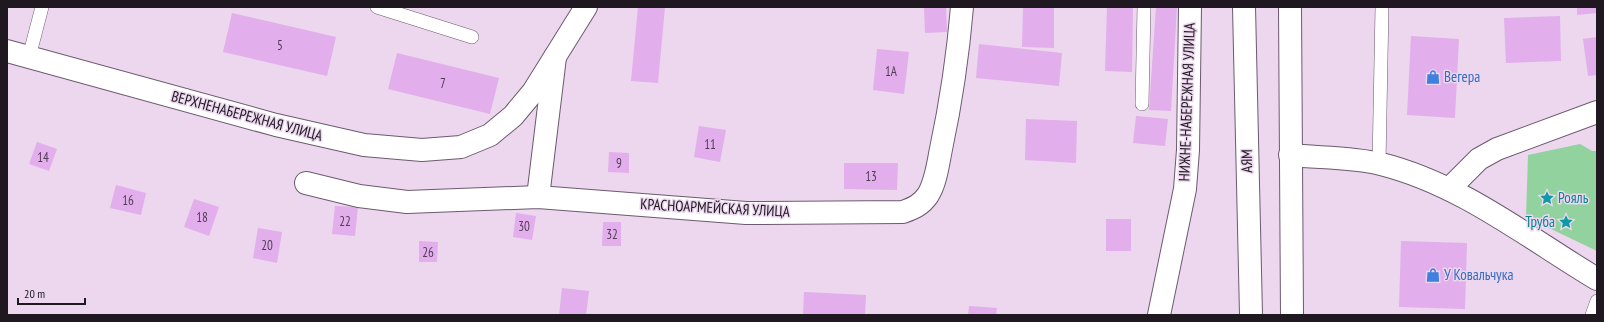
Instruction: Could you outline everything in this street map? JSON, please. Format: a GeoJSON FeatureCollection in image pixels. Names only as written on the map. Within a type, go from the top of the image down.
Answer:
{"type":"FeatureCollection","features":[{"type":"Feature","properties":{"kind":"main road"},"geometry":{"type":"LineString","coordinates":[[538,197],[555,57],[586,7]]}},
{"type":"Feature","properties":{"kind":"main road","name":"КРАСНОАРМЕЙСКАЯ УЛИЦА"},"geometry":{"type":"LineString","coordinates":[[306,183],[359,196],[407,202],[538,197],[746,213],[903,212],[918,206],[928,195],[935,179],[948,116],[962,7]]}},
{"type":"Feature","properties":{"kind":"main road","name":"НИЖНЕ-НАБЕРЕЖНАЯ УЛИЦА"},"geometry":{"type":"LineString","coordinates":[[1159,315],[1185,189],[1188,150],[1190,7]]}},
{"type":"Feature","properties":{"kind":"main road","name":"АЯМ"},"geometry":{"type":"LineString","coordinates":[[1244,7],[1250,315]]}},
{"type":"Feature","properties":{"kind":"main road"},"geometry":{"type":"LineString","coordinates":[[1290,7],[1292,315]]}},
{"type":"Feature","properties":{"kind":"main road","name":"ВЕРХНЕНАБЕРЕЖНАЯ УЛИЦА"},"geometry":{"type":"LineString","coordinates":[[7,50],[276,125],[364,145],[422,150],[461,147],[490,135],[513,116],[533,92],[555,57]]}},
{"type":"Feature","properties":{"kind":"main road"},"geometry":{"type":"LineString","coordinates":[[1449,189],[1479,159],[1497,149],[1597,112]]}},
{"type":"Feature","properties":{"kind":"main road"},"geometry":{"type":"LineString","coordinates":[[1290,155],[1380,164],[1409,172],[1468,199],[1597,279]]}},
{"type":"Feature","properties":{"kind":"lane"},"geometry":{"type":"LineString","coordinates":[[29,57],[42,7]]}},
{"type":"Feature","properties":{"kind":"lane"},"geometry":{"type":"LineString","coordinates":[[377,7],[472,37]]}},
{"type":"Feature","properties":{"kind":"lane"},"geometry":{"type":"LineString","coordinates":[[1142,104],[1144,7]]}},
{"type":"Feature","properties":{"kind":"lane"},"geometry":{"type":"LineString","coordinates":[[1380,164],[1382,7]]}},
{"type":"Feature","properties":{"kind":"lane"},"geometry":{"type":"LineString","coordinates":[[1592,315],[1597,301]]}},
{"type":"Feature","properties":{"kind":"green space"},"geometry":{"type":"Polygon","coordinates":[[[1580,144],[1592,151],[1597,151],[1597,251],[1526,217],[1528,155],[1580,144]]]}},
{"type":"Feature","properties":{"kind":"building"},"geometry":{"type":"Polygon","coordinates":[[[638,7],[665,7],[658,83],[631,81],[638,7]]]}},
{"type":"Feature","properties":{"kind":"building"},"geometry":{"type":"Polygon","coordinates":[[[924,7],[946,7],[947,32],[925,33],[924,7]]]}},
{"type":"Feature","properties":{"kind":"building"},"geometry":{"type":"Polygon","coordinates":[[[1023,7],[1054,7],[1054,48],[1022,47],[1023,7]]]}},
{"type":"Feature","properties":{"kind":"building"},"geometry":{"type":"Polygon","coordinates":[[[1107,7],[1133,7],[1132,72],[1105,71],[1107,7]]]}},
{"type":"Feature","properties":{"kind":"building"},"geometry":{"type":"Polygon","coordinates":[[[1156,7],[1177,7],[1171,111],[1149,110],[1156,7]]]}},
{"type":"Feature","properties":{"kind":"building"},"geometry":{"type":"Polygon","coordinates":[[[1577,7],[1597,7],[1597,13],[1577,15],[1577,7]]]}},
{"type":"Feature","properties":{"kind":"building"},"geometry":{"type":"Polygon","coordinates":[[[232,13],[336,37],[327,76],[223,52],[232,13]]]}},
{"type":"Feature","properties":{"kind":"building"},"geometry":{"type":"Polygon","coordinates":[[[1560,16],[1561,61],[1506,63],[1504,18],[1560,16]]]}},
{"type":"Feature","properties":{"kind":"building","name":"Вегера"},"geometry":{"type":"Polygon","coordinates":[[[1411,36],[1459,39],[1455,118],[1407,115],[1411,36]]]}},
{"type":"Feature","properties":{"kind":"building"},"geometry":{"type":"Polygon","coordinates":[[[1597,37],[1597,75],[1588,76],[1583,39],[1597,37]]]}},
{"type":"Feature","properties":{"kind":"building"},"geometry":{"type":"Polygon","coordinates":[[[979,44],[1062,53],[1059,86],[976,78],[979,44]]]}},
{"type":"Feature","properties":{"kind":"building"},"geometry":{"type":"Polygon","coordinates":[[[877,49],[909,52],[904,94],[873,90],[877,49]]]}},
{"type":"Feature","properties":{"kind":"building"},"geometry":{"type":"Polygon","coordinates":[[[397,53],[499,78],[490,114],[388,89],[397,53]]]}},
{"type":"Feature","properties":{"kind":"building"},"geometry":{"type":"Polygon","coordinates":[[[1136,116],[1168,119],[1165,146],[1133,143],[1136,116]]]}},
{"type":"Feature","properties":{"kind":"building"},"geometry":{"type":"Polygon","coordinates":[[[1026,119],[1077,121],[1076,163],[1025,160],[1026,119]]]}},
{"type":"Feature","properties":{"kind":"building"},"geometry":{"type":"Polygon","coordinates":[[[699,126],[726,130],[720,162],[694,157],[699,126]]]}},
{"type":"Feature","properties":{"kind":"building"},"geometry":{"type":"Polygon","coordinates":[[[37,142],[57,149],[49,171],[29,164],[37,142]]]}},
{"type":"Feature","properties":{"kind":"building"},"geometry":{"type":"Polygon","coordinates":[[[609,152],[629,153],[629,173],[608,172],[609,152]]]}},
{"type":"Feature","properties":{"kind":"building"},"geometry":{"type":"Polygon","coordinates":[[[844,163],[898,163],[897,190],[844,189],[844,163]]]}},
{"type":"Feature","properties":{"kind":"building"},"geometry":{"type":"Polygon","coordinates":[[[116,185],[146,193],[141,215],[110,208],[116,185]]]}},
{"type":"Feature","properties":{"kind":"building"},"geometry":{"type":"Polygon","coordinates":[[[194,199],[219,207],[209,236],[184,227],[194,199]]]}},
{"type":"Feature","properties":{"kind":"building"},"geometry":{"type":"Polygon","coordinates":[[[335,206],[358,207],[355,236],[332,234],[335,206]]]}},
{"type":"Feature","properties":{"kind":"building"},"geometry":{"type":"Polygon","coordinates":[[[516,213],[536,216],[532,240],[513,237],[516,213]]]}},
{"type":"Feature","properties":{"kind":"building"},"geometry":{"type":"Polygon","coordinates":[[[1106,219],[1131,219],[1131,251],[1106,251],[1106,219]]]}},
{"type":"Feature","properties":{"kind":"building"},"geometry":{"type":"Polygon","coordinates":[[[603,222],[621,222],[621,246],[602,246],[603,222]]]}},
{"type":"Feature","properties":{"kind":"building"},"geometry":{"type":"Polygon","coordinates":[[[258,228],[282,232],[277,263],[253,258],[258,228]]]}},
{"type":"Feature","properties":{"kind":"building"},"geometry":{"type":"Polygon","coordinates":[[[419,241],[438,242],[437,262],[419,262],[419,241]]]}},
{"type":"Feature","properties":{"kind":"building","name":"У Ковальчука"},"geometry":{"type":"Polygon","coordinates":[[[1401,241],[1467,243],[1465,309],[1399,307],[1401,241]]]}},
{"type":"Feature","properties":{"kind":"building"},"geometry":{"type":"Polygon","coordinates":[[[562,288],[589,291],[586,315],[559,315],[562,288]]]}},
{"type":"Feature","properties":{"kind":"building"},"geometry":{"type":"Polygon","coordinates":[[[804,292],[866,295],[865,315],[803,315],[804,292]]]}},
{"type":"Feature","properties":{"kind":"building"},"geometry":{"type":"Polygon","coordinates":[[[969,306],[997,308],[996,315],[968,315],[969,306]]]}},
{"type":"Feature","properties":{"kind":"place","name":"Вегера"},"geometry":{"type":"Point","coordinates":[1433,77]}},
{"type":"Feature","properties":{"kind":"place","name":"Рояль"},"geometry":{"type":"Point","coordinates":[1547,198]}},
{"type":"Feature","properties":{"kind":"place","name":"Труба"},"geometry":{"type":"Point","coordinates":[1566,222]}},
{"type":"Feature","properties":{"kind":"place","name":"У Ковальчука"},"geometry":{"type":"Point","coordinates":[1433,275]}}]}
